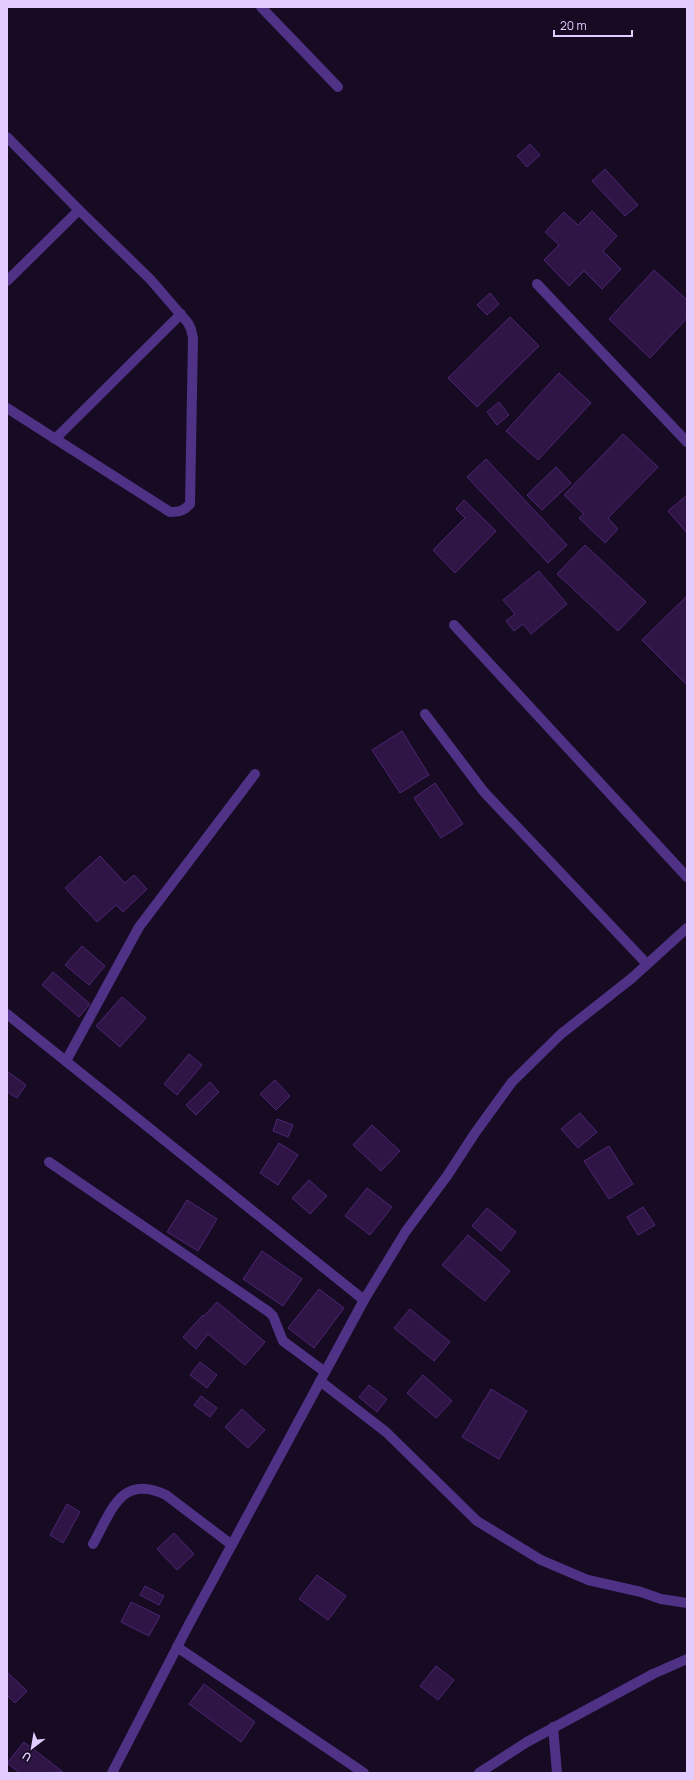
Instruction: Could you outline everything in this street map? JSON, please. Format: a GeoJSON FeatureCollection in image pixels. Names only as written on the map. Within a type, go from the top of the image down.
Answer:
{"type":"FeatureCollection","features":[{"type":"Feature","properties":{"kind":"street"},"geometry":{"type":"LineString","coordinates":[[261,7],[338,87]]}},
{"type":"Feature","properties":{"kind":"street"},"geometry":{"type":"LineString","coordinates":[[7,137],[150,279],[181,314],[191,329],[193,338],[190,504],[185,510],[170,512],[7,408]]}},
{"type":"Feature","properties":{"kind":"street"},"geometry":{"type":"LineString","coordinates":[[7,282],[79,210]]}},
{"type":"Feature","properties":{"kind":"street"},"geometry":{"type":"LineString","coordinates":[[537,284],[687,442]]}},
{"type":"Feature","properties":{"kind":"street"},"geometry":{"type":"LineString","coordinates":[[55,439],[181,314]]}},
{"type":"Feature","properties":{"kind":"street"},"geometry":{"type":"LineString","coordinates":[[454,626],[687,877]]}},
{"type":"Feature","properties":{"kind":"street"},"geometry":{"type":"LineString","coordinates":[[425,714],[484,792],[647,964]]}},
{"type":"Feature","properties":{"kind":"street"},"geometry":{"type":"LineString","coordinates":[[66,1061],[139,927],[255,774]]}},
{"type":"Feature","properties":{"kind":"street"},"geometry":{"type":"LineString","coordinates":[[112,1773],[177,1647],[364,1300],[406,1231],[447,1176],[475,1133],[512,1082],[562,1034],[647,964],[687,928]]}},
{"type":"Feature","properties":{"kind":"street"},"geometry":{"type":"LineString","coordinates":[[7,1014],[364,1300]]}},
{"type":"Feature","properties":{"kind":"street"},"geometry":{"type":"LineString","coordinates":[[49,1162],[269,1312],[273,1316],[283,1341],[386,1432],[477,1520],[540,1560],[588,1580],[641,1592],[661,1599],[687,1603]]}},
{"type":"Feature","properties":{"kind":"street"},"geometry":{"type":"LineString","coordinates":[[93,1544],[118,1499],[128,1491],[141,1488],[154,1489],[166,1495],[232,1545]]}},
{"type":"Feature","properties":{"kind":"street"},"geometry":{"type":"LineString","coordinates":[[177,1647],[364,1773]]}},
{"type":"Feature","properties":{"kind":"street"},"geometry":{"type":"LineString","coordinates":[[479,1773],[553,1727],[653,1674],[687,1659]]}},
{"type":"Feature","properties":{"kind":"street"},"geometry":{"type":"LineString","coordinates":[[553,1727],[557,1773]]}},
{"type":"Feature","properties":{"kind":"building"},"geometry":{"type":"Polygon","coordinates":[[[530,144],[540,155],[527,167],[517,156],[530,144]]]}},
{"type":"Feature","properties":{"kind":"building"},"geometry":{"type":"Polygon","coordinates":[[[605,169],[638,205],[625,216],[592,181],[605,169]]]}},
{"type":"Feature","properties":{"kind":"building"},"geometry":{"type":"Polygon","coordinates":[[[592,211],[617,236],[603,251],[621,269],[602,289],[584,271],[569,286],[544,260],[559,245],[545,232],[564,212],[578,225],[592,211]]]}},
{"type":"Feature","properties":{"kind":"building"},"geometry":{"type":"Polygon","coordinates":[[[654,270],[687,300],[687,318],[650,358],[609,319],[654,270]]]}},
{"type":"Feature","properties":{"kind":"building"},"geometry":{"type":"Polygon","coordinates":[[[490,293],[499,304],[487,315],[477,305],[490,293]]]}},
{"type":"Feature","properties":{"kind":"building"},"geometry":{"type":"Polygon","coordinates":[[[510,317],[539,346],[477,407],[448,378],[510,317]]]}},
{"type":"Feature","properties":{"kind":"building"},"geometry":{"type":"Polygon","coordinates":[[[559,373],[591,403],[538,460],[506,431],[559,373]]]}},
{"type":"Feature","properties":{"kind":"building"},"geometry":{"type":"Polygon","coordinates":[[[499,402],[509,415],[497,425],[487,412],[499,402]]]}},
{"type":"Feature","properties":{"kind":"building"},"geometry":{"type":"Polygon","coordinates":[[[623,434],[658,467],[608,518],[618,529],[605,543],[579,518],[584,514],[564,495],[623,434]]]}},
{"type":"Feature","properties":{"kind":"building"},"geometry":{"type":"Polygon","coordinates":[[[486,459],[567,545],[548,563],[467,477],[486,459]]]}},
{"type":"Feature","properties":{"kind":"building"},"geometry":{"type":"Polygon","coordinates":[[[556,467],[571,483],[542,510],[527,495],[556,467]]]}},
{"type":"Feature","properties":{"kind":"building"},"geometry":{"type":"Polygon","coordinates":[[[687,495],[687,533],[668,511],[687,495]]]}},
{"type":"Feature","properties":{"kind":"building"},"geometry":{"type":"Polygon","coordinates":[[[464,500],[496,531],[455,573],[433,550],[465,518],[456,509],[464,500]]]}},
{"type":"Feature","properties":{"kind":"building"},"geometry":{"type":"Polygon","coordinates":[[[585,545],[646,602],[618,631],[557,574],[585,545]]]}},
{"type":"Feature","properties":{"kind":"building"},"geometry":{"type":"Polygon","coordinates":[[[539,571],[567,604],[531,634],[523,624],[514,631],[506,621],[515,614],[503,600],[539,571]]]}},
{"type":"Feature","properties":{"kind":"building"},"geometry":{"type":"Polygon","coordinates":[[[687,596],[687,685],[642,640],[687,596]]]}},
{"type":"Feature","properties":{"kind":"building"},"geometry":{"type":"Polygon","coordinates":[[[402,731],[429,775],[400,793],[372,750],[402,731]]]}},
{"type":"Feature","properties":{"kind":"building"},"geometry":{"type":"Polygon","coordinates":[[[435,783],[463,824],[441,838],[414,798],[435,783]]]}},
{"type":"Feature","properties":{"kind":"building"},"geometry":{"type":"Polygon","coordinates":[[[100,856],[125,883],[134,875],[147,889],[123,912],[116,905],[97,922],[65,888],[100,856]]]}},
{"type":"Feature","properties":{"kind":"building"},"geometry":{"type":"Polygon","coordinates":[[[82,946],[105,966],[89,985],[65,965],[82,946]]]}},
{"type":"Feature","properties":{"kind":"building"},"geometry":{"type":"Polygon","coordinates":[[[53,972],[90,1004],[79,1017],[42,985],[53,972]]]}},
{"type":"Feature","properties":{"kind":"building"},"geometry":{"type":"Polygon","coordinates":[[[122,997],[146,1018],[120,1047],[96,1026],[122,997]]]}},
{"type":"Feature","properties":{"kind":"building"},"geometry":{"type":"Polygon","coordinates":[[[189,1054],[202,1065],[177,1095],[164,1084],[189,1054]]]}},
{"type":"Feature","properties":{"kind":"building"},"geometry":{"type":"Polygon","coordinates":[[[7,1071],[26,1085],[17,1098],[7,1092],[7,1071]]]}},
{"type":"Feature","properties":{"kind":"building"},"geometry":{"type":"Polygon","coordinates":[[[275,1080],[290,1096],[276,1110],[260,1094],[275,1080]]]}},
{"type":"Feature","properties":{"kind":"building"},"geometry":{"type":"Polygon","coordinates":[[[210,1082],[219,1092],[196,1115],[186,1105],[210,1082]]]}},
{"type":"Feature","properties":{"kind":"building"},"geometry":{"type":"Polygon","coordinates":[[[580,1113],[597,1132],[578,1148],[561,1129],[580,1113]]]}},
{"type":"Feature","properties":{"kind":"building"},"geometry":{"type":"Polygon","coordinates":[[[277,1119],[293,1125],[288,1137],[273,1131],[277,1119]]]}},
{"type":"Feature","properties":{"kind":"building"},"geometry":{"type":"Polygon","coordinates":[[[372,1125],[400,1151],[381,1171],[353,1145],[372,1125]]]}},
{"type":"Feature","properties":{"kind":"building"},"geometry":{"type":"Polygon","coordinates":[[[279,1143],[298,1155],[278,1185],[260,1173],[279,1143]]]}},
{"type":"Feature","properties":{"kind":"building"},"geometry":{"type":"Polygon","coordinates":[[[609,1146],[633,1184],[609,1199],[584,1161],[609,1146]]]}},
{"type":"Feature","properties":{"kind":"building"},"geometry":{"type":"Polygon","coordinates":[[[309,1180],[327,1196],[310,1214],[292,1198],[309,1180]]]}},
{"type":"Feature","properties":{"kind":"building"},"geometry":{"type":"Polygon","coordinates":[[[367,1188],[392,1207],[370,1235],[345,1216],[367,1188]]]}},
{"type":"Feature","properties":{"kind":"building"},"geometry":{"type":"Polygon","coordinates":[[[187,1200],[217,1219],[198,1251],[167,1232],[187,1200]]]}},
{"type":"Feature","properties":{"kind":"building"},"geometry":{"type":"Polygon","coordinates":[[[643,1207],[655,1225],[638,1235],[627,1217],[643,1207]]]}},
{"type":"Feature","properties":{"kind":"building"},"geometry":{"type":"Polygon","coordinates":[[[487,1208],[516,1232],[501,1251],[472,1226],[487,1208]]]}},
{"type":"Feature","properties":{"kind":"building"},"geometry":{"type":"Polygon","coordinates":[[[468,1235],[510,1271],[485,1301],[442,1265],[468,1235]]]}},
{"type":"Feature","properties":{"kind":"building"},"geometry":{"type":"Polygon","coordinates":[[[262,1251],[302,1279],[283,1306],[243,1279],[262,1251]]]}},
{"type":"Feature","properties":{"kind":"building"},"geometry":{"type":"Polygon","coordinates":[[[319,1289],[344,1308],[314,1348],[288,1328],[319,1289]]]}},
{"type":"Feature","properties":{"kind":"building"},"geometry":{"type":"Polygon","coordinates":[[[217,1302],[265,1342],[245,1365],[208,1334],[196,1349],[183,1337],[217,1302]]]}},
{"type":"Feature","properties":{"kind":"building"},"geometry":{"type":"Polygon","coordinates":[[[410,1309],[450,1342],[434,1361],[394,1328],[410,1309]]]}},
{"type":"Feature","properties":{"kind":"building"},"geometry":{"type":"Polygon","coordinates":[[[200,1362],[217,1375],[207,1388],[190,1375],[200,1362]]]}},
{"type":"Feature","properties":{"kind":"building"},"geometry":{"type":"Polygon","coordinates":[[[423,1375],[452,1401],[436,1418],[407,1393],[423,1375]]]}},
{"type":"Feature","properties":{"kind":"building"},"geometry":{"type":"Polygon","coordinates":[[[369,1385],[387,1399],[377,1412],[359,1397],[369,1385]]]}},
{"type":"Feature","properties":{"kind":"building"},"geometry":{"type":"Polygon","coordinates":[[[491,1389],[527,1411],[499,1459],[462,1437],[491,1389]]]}},
{"type":"Feature","properties":{"kind":"building"},"geometry":{"type":"Polygon","coordinates":[[[201,1396],[217,1408],[210,1417],[194,1405],[201,1396]]]}},
{"type":"Feature","properties":{"kind":"building"},"geometry":{"type":"Polygon","coordinates":[[[242,1409],[265,1430],[248,1448],[225,1427],[242,1409]]]}},
{"type":"Feature","properties":{"kind":"building"},"geometry":{"type":"Polygon","coordinates":[[[67,1504],[80,1512],[63,1543],[50,1535],[67,1504]]]}},
{"type":"Feature","properties":{"kind":"building"},"geometry":{"type":"Polygon","coordinates":[[[174,1533],[194,1554],[177,1570],[157,1549],[174,1533]]]}},
{"type":"Feature","properties":{"kind":"building"},"geometry":{"type":"Polygon","coordinates":[[[317,1575],[346,1596],[328,1620],[299,1599],[317,1575]]]}},
{"type":"Feature","properties":{"kind":"building"},"geometry":{"type":"Polygon","coordinates":[[[145,1586],[164,1596],[159,1605],[140,1595],[145,1586]]]}},
{"type":"Feature","properties":{"kind":"building"},"geometry":{"type":"Polygon","coordinates":[[[131,1602],[160,1616],[149,1636],[121,1622],[131,1602]]]}},
{"type":"Feature","properties":{"kind":"building"},"geometry":{"type":"Polygon","coordinates":[[[436,1666],[454,1680],[438,1700],[420,1686],[436,1666]]]}},
{"type":"Feature","properties":{"kind":"building"},"geometry":{"type":"Polygon","coordinates":[[[7,1672],[27,1691],[15,1703],[7,1695],[7,1672]]]}},
{"type":"Feature","properties":{"kind":"building"},"geometry":{"type":"Polygon","coordinates":[[[204,1684],[255,1722],[241,1742],[189,1704],[204,1684]]]}},
{"type":"Feature","properties":{"kind":"building"},"geometry":{"type":"Polygon","coordinates":[[[24,1742],[63,1772],[20,1773],[7,1763],[24,1742]]]}}]}
